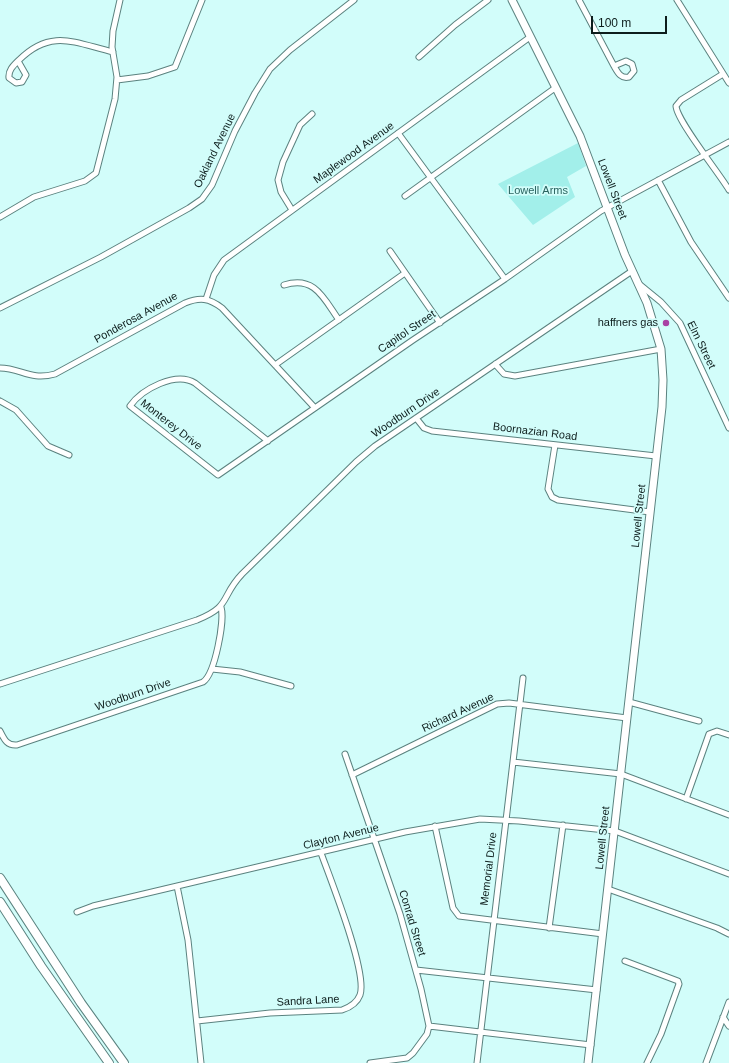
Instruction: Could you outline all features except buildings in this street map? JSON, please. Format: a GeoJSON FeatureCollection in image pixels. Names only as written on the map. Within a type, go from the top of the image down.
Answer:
{"type":"FeatureCollection","features":[{"type":"Feature","properties":{"kind":"highway"},"geometry":{"type":"LineString","coordinates":[[0,878],[68,984],[124,1063]]}},
{"type":"Feature","properties":{"kind":"highway"},"geometry":{"type":"LineString","coordinates":[[0,902],[41,966],[109,1063]]}},
{"type":"Feature","properties":{"kind":"main road","name":"Lowell Street"},"geometry":{"type":"LineString","coordinates":[[512,0],[580,136],[632,270],[639,284],[656,329],[661,349],[663,393],[588,1063]]}},
{"type":"Feature","properties":{"kind":"street"},"geometry":{"type":"LineString","coordinates":[[0,217],[34,197],[85,181],[96,173],[112,114],[117,80],[113,52],[113,31],[120,0]]}},
{"type":"Feature","properties":{"kind":"street"},"geometry":{"type":"LineString","coordinates":[[117,80],[148,76],[175,67],[202,0]]}},
{"type":"Feature","properties":{"kind":"street","name":"Oakland Avenue"},"geometry":{"type":"LineString","coordinates":[[0,308],[101,257],[189,208],[202,198],[212,185],[235,131],[255,93],[270,69],[290,50],[354,0]]}},
{"type":"Feature","properties":{"kind":"street"},"geometry":{"type":"LineString","coordinates":[[419,58],[455,25],[488,0]]}},
{"type":"Feature","properties":{"kind":"street"},"geometry":{"type":"LineString","coordinates":[[579,0],[614,66]]}},
{"type":"Feature","properties":{"kind":"street"},"geometry":{"type":"LineString","coordinates":[[677,0],[729,83]]}},
{"type":"Feature","properties":{"kind":"street","name":"Maplewood Avenue"},"geometry":{"type":"LineString","coordinates":[[206,299],[214,275],[224,260],[530,37]]}},
{"type":"Feature","properties":{"kind":"street"},"geometry":{"type":"LineString","coordinates":[[18,61],[35,46],[53,40],[66,41],[113,52]]}},
{"type":"Feature","properties":{"kind":"street"},"geometry":{"type":"LineString","coordinates":[[724,74],[680,100],[676,106],[677,111],[687,128],[729,190]]}},
{"type":"Feature","properties":{"kind":"street"},"geometry":{"type":"LineString","coordinates":[[405,196],[556,88]]}},
{"type":"Feature","properties":{"kind":"street"},"geometry":{"type":"LineString","coordinates":[[292,210],[281,192],[278,180],[283,162],[300,125],[312,114]]}},
{"type":"Feature","properties":{"kind":"street"},"geometry":{"type":"LineString","coordinates":[[398,133],[505,279]]}},
{"type":"Feature","properties":{"kind":"street","name":"Capitol Street"},"geometry":{"type":"LineString","coordinates":[[218,475],[608,207],[729,142]]}},
{"type":"Feature","properties":{"kind":"street"},"geometry":{"type":"LineString","coordinates":[[658,180],[691,242],[729,298]]}},
{"type":"Feature","properties":{"kind":"street"},"geometry":{"type":"LineString","coordinates":[[390,251],[440,323]]}},
{"type":"Feature","properties":{"kind":"street","name":"Woodburn Drive"},"geometry":{"type":"LineString","coordinates":[[0,684],[197,620],[211,614],[221,607],[237,579],[356,462],[375,446],[632,270]]}},
{"type":"Feature","properties":{"kind":"street"},"geometry":{"type":"LineString","coordinates":[[275,365],[405,273]]}},
{"type":"Feature","properties":{"kind":"street"},"geometry":{"type":"LineString","coordinates":[[284,284],[303,282],[315,288],[339,320]]}},
{"type":"Feature","properties":{"kind":"street","name":"Elm Street"},"geometry":{"type":"LineString","coordinates":[[639,284],[662,302],[680,323],[729,428]]}},
{"type":"Feature","properties":{"kind":"street","name":"Ponderosa Avenue"},"geometry":{"type":"LineString","coordinates":[[0,368],[32,376],[54,374],[185,303],[197,299],[206,299]]}},
{"type":"Feature","properties":{"kind":"street"},"geometry":{"type":"LineString","coordinates":[[206,299],[222,308],[315,408]]}},
{"type":"Feature","properties":{"kind":"street"},"geometry":{"type":"LineString","coordinates":[[495,364],[504,374],[514,376],[661,349]]}},
{"type":"Feature","properties":{"kind":"street","name":"Monterey Drive"},"geometry":{"type":"LineString","coordinates":[[218,475],[130,406],[134,401],[167,380],[177,378],[187,379],[195,383],[268,441]]}},
{"type":"Feature","properties":{"kind":"street"},"geometry":{"type":"LineString","coordinates":[[0,401],[16,410],[48,446],[69,455]]}},
{"type":"Feature","properties":{"kind":"street","name":"Boornazian Road"},"geometry":{"type":"LineString","coordinates":[[416,418],[421,426],[428,430],[656,456]]}},
{"type":"Feature","properties":{"kind":"street"},"geometry":{"type":"LineString","coordinates":[[555,445],[548,489],[552,497],[558,500],[650,512]]}},
{"type":"Feature","properties":{"kind":"street","name":"Woodburn Drive"},"geometry":{"type":"LineString","coordinates":[[0,732],[7,742],[12,745],[17,745],[201,683],[207,679],[212,669],[223,620],[221,607]]}},
{"type":"Feature","properties":{"kind":"street"},"geometry":{"type":"LineString","coordinates":[[212,669],[240,672],[291,686]]}},
{"type":"Feature","properties":{"kind":"street","name":"Memorial Drive"},"geometry":{"type":"LineString","coordinates":[[477,1063],[523,678]]}},
{"type":"Feature","properties":{"kind":"street"},"geometry":{"type":"LineString","coordinates":[[629,702],[700,721]]}},
{"type":"Feature","properties":{"kind":"street","name":"Richard Avenue"},"geometry":{"type":"LineString","coordinates":[[352,775],[490,706],[503,703],[627,718]]}},
{"type":"Feature","properties":{"kind":"street"},"geometry":{"type":"LineString","coordinates":[[686,799],[709,734],[718,731],[729,735]]}},
{"type":"Feature","properties":{"kind":"street","name":"Conrad Street"},"geometry":{"type":"LineString","coordinates":[[344,754],[400,914],[416,970],[429,1026]]}},
{"type":"Feature","properties":{"kind":"street"},"geometry":{"type":"LineString","coordinates":[[512,762],[621,774],[729,815]]}},
{"type":"Feature","properties":{"kind":"street","name":"Clayton Avenue"},"geometry":{"type":"LineString","coordinates":[[77,912],[93,906],[374,839],[435,826],[480,819],[563,825],[614,831],[729,874]]}},
{"type":"Feature","properties":{"kind":"street"},"geometry":{"type":"LineString","coordinates":[[549,928],[563,825]]}},
{"type":"Feature","properties":{"kind":"street"},"geometry":{"type":"LineString","coordinates":[[435,826],[455,913],[465,918],[603,934]]}},
{"type":"Feature","properties":{"kind":"street","name":"Sandra Lane"},"geometry":{"type":"LineString","coordinates":[[197,1021],[270,1013],[342,1010],[351,1008],[356,1002],[360,994],[360,975],[350,934],[321,852]]}},
{"type":"Feature","properties":{"kind":"street"},"geometry":{"type":"LineString","coordinates":[[176,886],[188,940],[201,1063]]}},
{"type":"Feature","properties":{"kind":"street"},"geometry":{"type":"LineString","coordinates":[[608,889],[717,928],[729,934]]}},
{"type":"Feature","properties":{"kind":"street"},"geometry":{"type":"LineString","coordinates":[[625,961],[678,981],[678,986],[661,1034],[648,1063]]}},
{"type":"Feature","properties":{"kind":"street"},"geometry":{"type":"LineString","coordinates":[[416,970],[597,990]]}},
{"type":"Feature","properties":{"kind":"street"},"geometry":{"type":"LineString","coordinates":[[706,1063],[729,1002]]}},
{"type":"Feature","properties":{"kind":"street"},"geometry":{"type":"LineString","coordinates":[[723,1017],[729,1026]]}},
{"type":"Feature","properties":{"kind":"street"},"geometry":{"type":"LineString","coordinates":[[370,1063],[407,1058],[414,1053],[424,1038],[429,1026],[590,1045]]}},
{"type":"Feature","properties":{"kind":"green space","name":"Lowell Arms"},"geometry":{"type":"Polygon","coordinates":[[[578,143],[586,166],[567,177],[575,197],[533,225],[498,184],[578,143]]]}},
{"type":"Feature","properties":{"kind":"place","name":"haffners gas"},"geometry":{"type":"Point","coordinates":[666,323]}}]}
